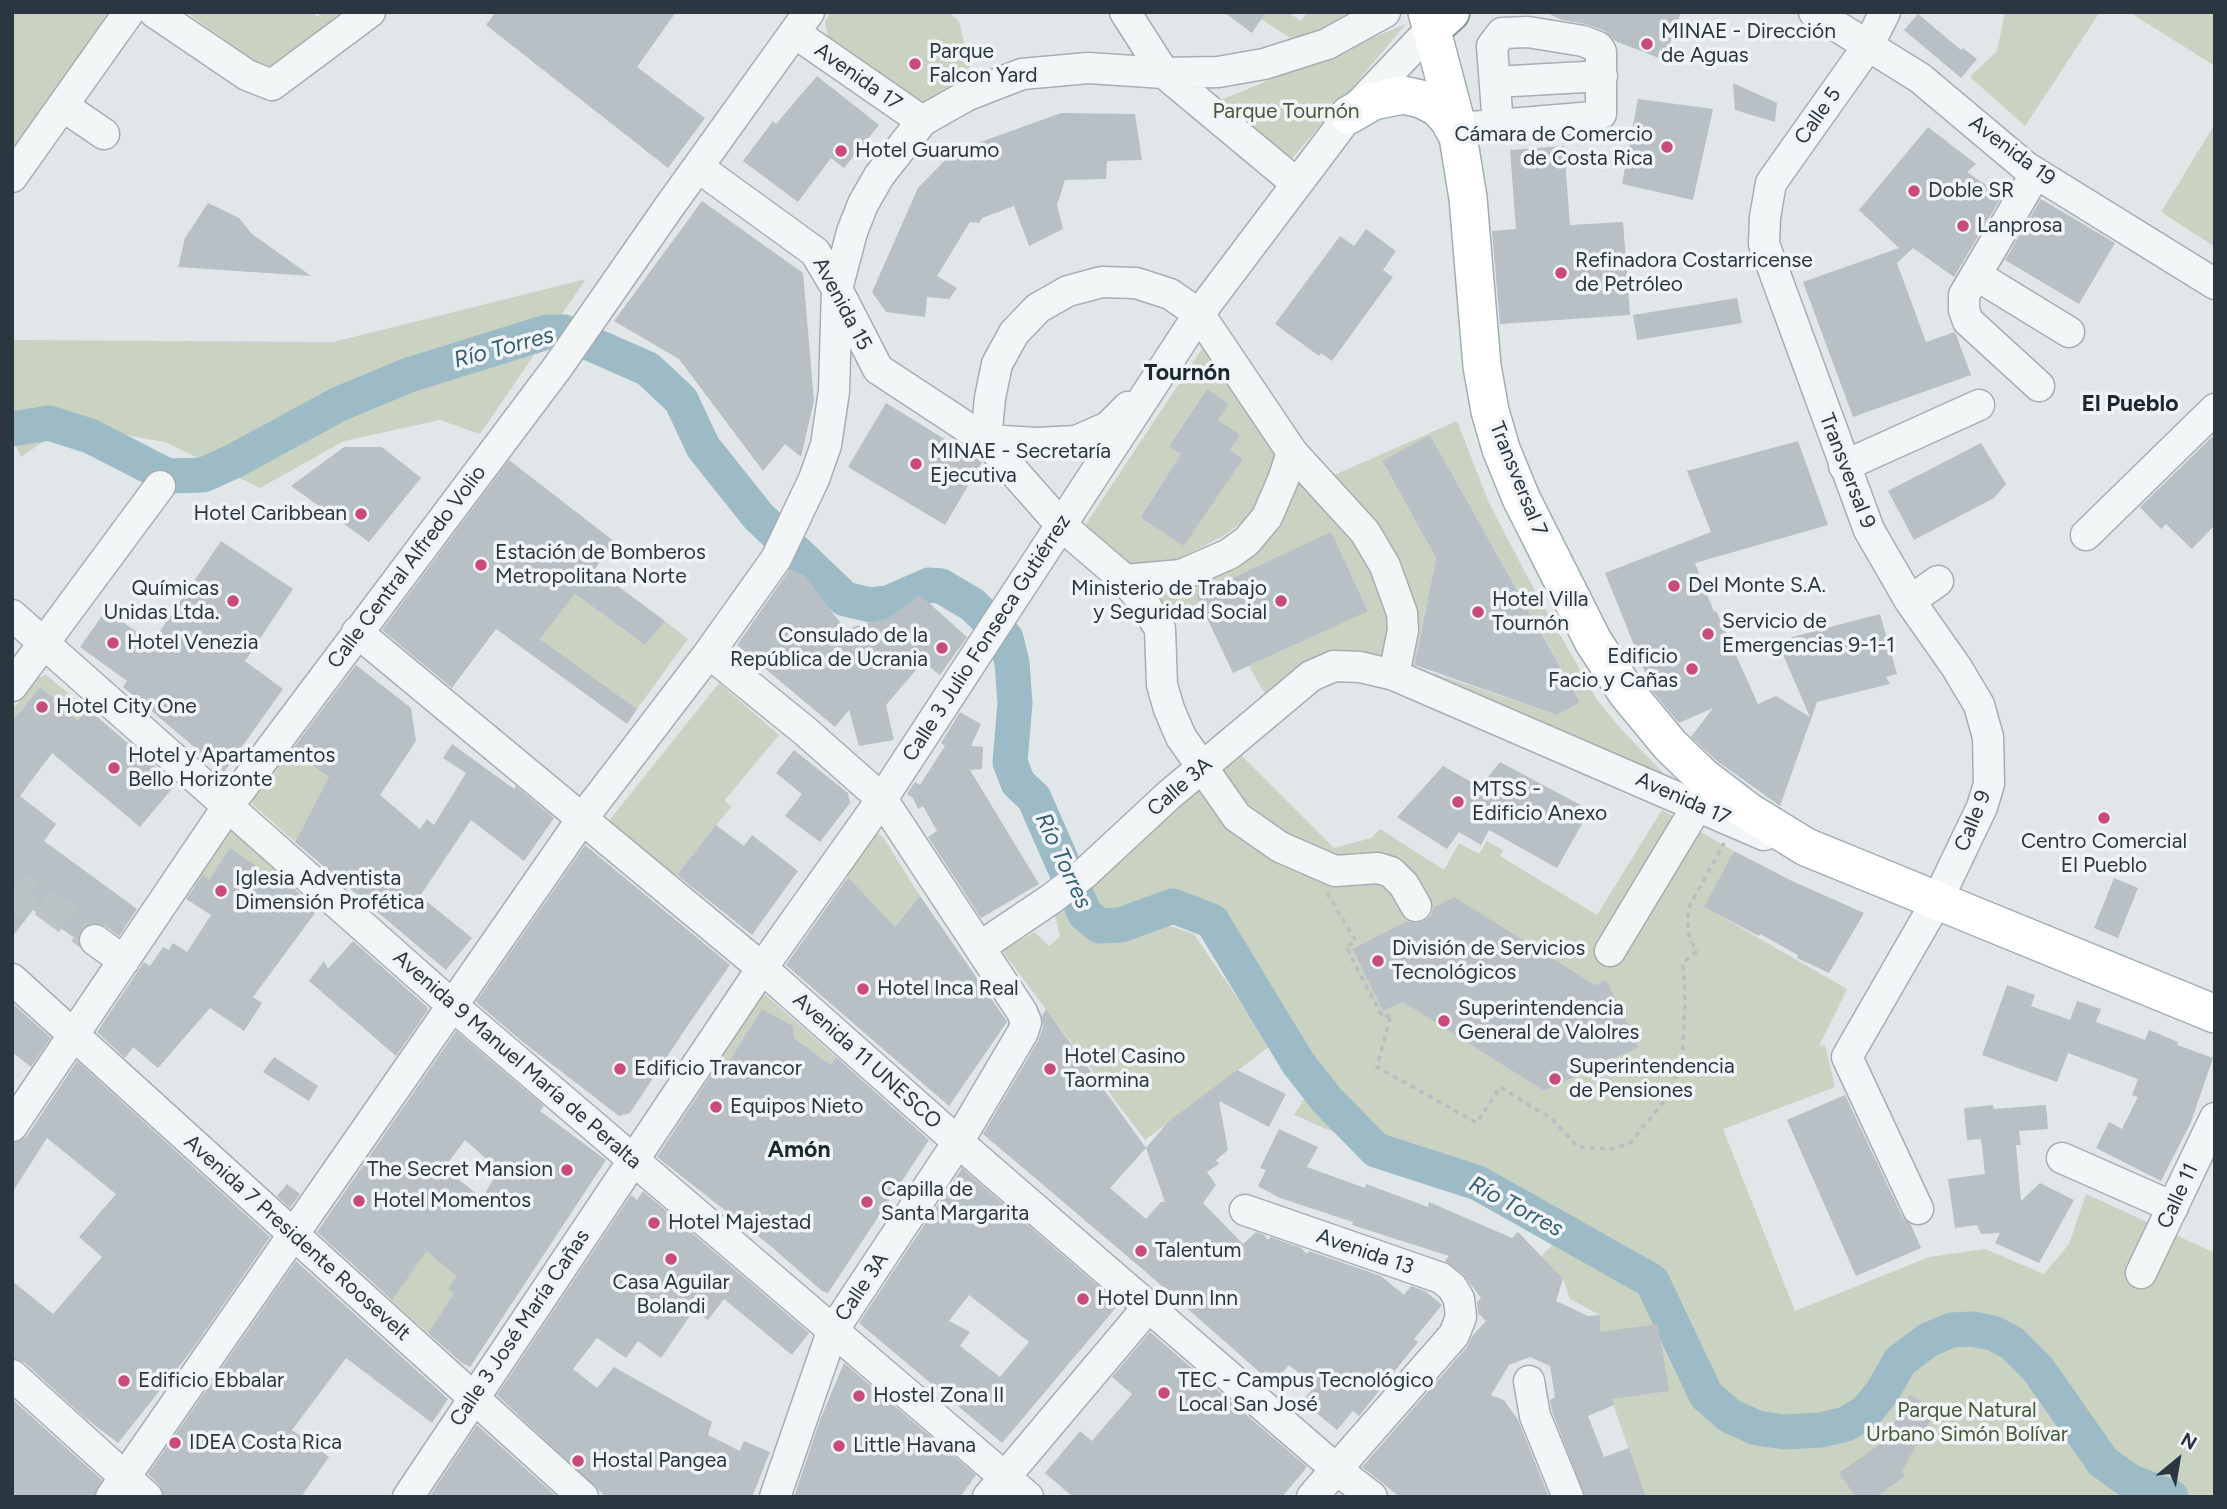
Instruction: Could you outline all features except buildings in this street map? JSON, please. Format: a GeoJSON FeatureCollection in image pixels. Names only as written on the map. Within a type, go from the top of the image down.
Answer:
{"type":"FeatureCollection","features":[{"type":"Feature","properties":{"kind":"main road","name":"Transversal 7"},"geometry":{"type":"LineString","coordinates":[[1436,17],[1468,198],[1482,366],[1490,411],[1521,498],[1593,641],[1627,693],[1670,745],[1703,777],[1749,812],[1806,847]]}},
{"type":"Feature","properties":{"kind":"main road"},"geometry":{"type":"LineString","coordinates":[[1349,115],[1373,102],[1403,95],[1421,99],[1437,107],[1457,132]]}},
{"type":"Feature","properties":{"kind":"main road","name":"Avenida 17"},"geometry":{"type":"LineString","coordinates":[[1806,847],[2215,1014]]}},
{"type":"Feature","properties":{"kind":"street"},"geometry":{"type":"LineString","coordinates":[[12,177],[129,12]]}},
{"type":"Feature","properties":{"kind":"street"},"geometry":{"type":"LineString","coordinates":[[155,12],[260,82],[272,85],[281,81],[370,12]]}},
{"type":"Feature","properties":{"kind":"street"},"geometry":{"type":"LineString","coordinates":[[1125,12],[1164,73],[1296,183]]}},
{"type":"Feature","properties":{"kind":"street"},"geometry":{"type":"LineString","coordinates":[[118,1487],[582,819],[709,653],[775,559],[814,479],[826,445],[834,391],[837,289],[852,232],[863,204],[896,152],[922,121],[968,95],[1022,74],[1088,68],[1164,73],[1218,72],[1286,58],[1327,44],[1385,12]]}},
{"type":"Feature","properties":{"kind":"street","name":"Avenida 19"},"geometry":{"type":"LineString","coordinates":[[1814,12],[1920,78],[2036,173],[2215,284]]}},
{"type":"Feature","properties":{"kind":"street","name":"Calle 5"},"geometry":{"type":"LineString","coordinates":[[1771,183],[1868,46],[1885,12]]}},
{"type":"Feature","properties":{"kind":"street","name":"Calle 3 Julio Fonseca Gutiérrez"},"geometry":{"type":"LineString","coordinates":[[633,1161],[762,968],[882,799],[1199,314],[1349,115],[1436,17]]}},
{"type":"Feature","properties":{"kind":"street","name":"Avenida 17"},"geometry":{"type":"LineString","coordinates":[[802,22],[922,121]]}},
{"type":"Feature","properties":{"kind":"street","name":"Calle Central Alfredo Volio"},"geometry":{"type":"LineString","coordinates":[[12,1126],[26,1094],[75,1035],[228,806],[557,368],[802,22]]}},
{"type":"Feature","properties":{"kind":"street"},"geometry":{"type":"LineString","coordinates":[[1457,132],[1601,114],[1601,52],[1598,47],[1583,41],[1528,32],[1502,33],[1492,46],[1499,125]]}},
{"type":"Feature","properties":{"kind":"street"},"geometry":{"type":"LineString","coordinates":[[1495,82],[1602,76]]}},
{"type":"Feature","properties":{"kind":"street"},"geometry":{"type":"LineString","coordinates":[[63,106],[104,134]]}},
{"type":"Feature","properties":{"kind":"street","name":"Avenida 15"},"geometry":{"type":"LineString","coordinates":[[698,167],[815,252],[878,369],[986,440],[1062,526],[1125,580],[1160,629],[1162,685],[1168,709],[1181,737],[1237,817],[1280,847],[1335,871],[1378,868],[1391,872],[1404,885],[1416,906]]}},
{"type":"Feature","properties":{"kind":"street"},"geometry":{"type":"LineString","coordinates":[[2036,173],[1964,295],[1964,310],[1968,321],[2039,386]]}},
{"type":"Feature","properties":{"kind":"street","name":"Transversal 9"},"geometry":{"type":"LineString","coordinates":[[1771,183],[1764,244],[1869,530],[1910,601],[1957,667],[1979,705],[1988,737]]}},
{"type":"Feature","properties":{"kind":"street"},"geometry":{"type":"LineString","coordinates":[[1225,350],[1223,307],[1227,286],[1236,266]]}},
{"type":"Feature","properties":{"kind":"street"},"geometry":{"type":"LineString","coordinates":[[1976,275],[2069,332]]}},
{"type":"Feature","properties":{"kind":"street"},"geometry":{"type":"LineString","coordinates":[[986,440],[997,364],[1014,333],[1038,308],[1068,291],[1102,282],[1136,284],[1170,294],[1199,314],[1292,452],[1365,532],[1385,566],[1402,613],[1403,630],[1394,675]]}},
{"type":"Feature","properties":{"kind":"street","name":"Avenida 15"},"geometry":{"type":"LineString","coordinates":[[986,440],[1037,443],[1076,441],[1108,427],[1155,378]]}},
{"type":"Feature","properties":{"kind":"street"},"geometry":{"type":"LineString","coordinates":[[1844,466],[1979,405]]}},
{"type":"Feature","properties":{"kind":"street"},"geometry":{"type":"LineString","coordinates":[[2086,535],[2215,409]]}},
{"type":"Feature","properties":{"kind":"street"},"geometry":{"type":"LineString","coordinates":[[1125,580],[1181,575],[1229,554],[1247,541],[1266,517],[1292,452]]}},
{"type":"Feature","properties":{"kind":"street"},"geometry":{"type":"LineString","coordinates":[[12,686],[160,486]]}},
{"type":"Feature","properties":{"kind":"street"},"geometry":{"type":"LineString","coordinates":[[1910,601],[1938,581]]}},
{"type":"Feature","properties":{"kind":"street","name":"Avenida 9 Manuel María de Peralta"},"geometry":{"type":"LineString","coordinates":[[12,615],[453,1006],[832,1332],[996,1487],[1028,1497]]}},
{"type":"Feature","properties":{"kind":"street","name":"Avenida 11 UNESCO"},"geometry":{"type":"LineString","coordinates":[[357,632],[762,968],[1335,1469],[1372,1497]]}},
{"type":"Feature","properties":{"kind":"street"},"geometry":{"type":"LineString","coordinates":[[709,653],[805,730],[882,799],[980,947]]}},
{"type":"Feature","properties":{"kind":"street","name":"Calle 3A"},"geometry":{"type":"LineString","coordinates":[[775,1497],[832,1332],[958,1142],[1023,1032],[1026,1022],[1022,1012],[980,947],[1085,873],[1201,768],[1311,676],[1334,666],[1360,667],[1394,675]]}},
{"type":"Feature","properties":{"kind":"street","name":"Avenida 17"},"geometry":{"type":"LineString","coordinates":[[1394,675],[1765,836],[1806,847]]}},
{"type":"Feature","properties":{"kind":"street","name":"Calle 9"},"geometry":{"type":"LineString","coordinates":[[1918,1209],[1847,1057],[1938,900],[1982,807],[1989,784],[1988,737]]}},
{"type":"Feature","properties":{"kind":"street"},"geometry":{"type":"LineString","coordinates":[[1610,951],[1698,805]]}},
{"type":"Feature","properties":{"kind":"street"},"geometry":{"type":"LineString","coordinates":[[95,940],[124,961]]}},
{"type":"Feature","properties":{"kind":"street","name":"Avenida 7 Presidente Roosevelt"},"geometry":{"type":"LineString","coordinates":[[12,979],[583,1497]]}},
{"type":"Feature","properties":{"kind":"street","name":"Calle 11"},"geometry":{"type":"LineString","coordinates":[[2141,1273],[2215,1118]]}},
{"type":"Feature","properties":{"kind":"street"},"geometry":{"type":"LineString","coordinates":[[2062,1158],[2173,1207]]}},
{"type":"Feature","properties":{"kind":"street","name":"Calle 3 José María Cañas"},"geometry":{"type":"LineString","coordinates":[[408,1497],[633,1161]]}},
{"type":"Feature","properties":{"kind":"street","name":"Avenida 13"},"geometry":{"type":"LineString","coordinates":[[1245,1210],[1441,1278],[1452,1287],[1459,1299],[1461,1317],[1454,1335],[1335,1469]]}},
{"type":"Feature","properties":{"kind":"street"},"geometry":{"type":"LineString","coordinates":[[996,1487],[1149,1306]]}},
{"type":"Feature","properties":{"kind":"street"},"geometry":{"type":"LineString","coordinates":[[12,1375],[118,1487],[147,1497]]}},
{"type":"Feature","properties":{"kind":"street"},"geometry":{"type":"LineString","coordinates":[[1529,1381],[1535,1416],[1568,1497]]}},
{"type":"Feature","properties":{"kind":"street"},"geometry":{"type":"LineString","coordinates":[[1312,1497],[1335,1469]]}},
{"type":"Feature","properties":{"kind":"path"},"geometry":{"type":"LineString","coordinates":[[1306,859],[1356,941],[1346,947],[1383,1018],[1391,1014],[1377,1067],[1477,1123],[1500,1087],[1552,1119],[1578,1147],[1612,1149],[1630,1143],[1665,1100],[1674,1082],[1683,1049],[1683,963],[1696,952],[1688,932],[1688,909],[1736,822]]}},
{"type":"Feature","properties":{"kind":"green space"},"geometry":{"type":"Polygon","coordinates":[[[12,12],[115,12],[12,160],[12,12]]]}},
{"type":"Feature","properties":{"kind":"green space"},"geometry":{"type":"Polygon","coordinates":[[[186,12],[313,12],[317,17],[323,12],[347,12],[268,71],[186,12]]]}},
{"type":"Feature","properties":{"kind":"green space","name":"Parque Falcon Yard"},"geometry":{"type":"Polygon","coordinates":[[[831,12],[948,12],[959,21],[974,85],[923,105],[829,42],[825,22],[831,12]]]}},
{"type":"Feature","properties":{"kind":"green space"},"geometry":{"type":"Polygon","coordinates":[[[1267,12],[1288,12],[1301,21],[1307,12],[1348,12],[1328,29],[1298,43],[1261,19],[1267,12]]]}},
{"type":"Feature","properties":{"kind":"green space"},"geometry":{"type":"Polygon","coordinates":[[[2005,12],[2100,12],[2025,126],[1970,77],[1997,51],[2005,12]]]}},
{"type":"Feature","properties":{"kind":"green space"},"geometry":{"type":"Polygon","coordinates":[[[2129,12],[2215,12],[2215,66],[2129,12]]]}},
{"type":"Feature","properties":{"kind":"green space","name":"Parque Tournón"},"geometry":{"type":"Polygon","coordinates":[[[1406,24],[1290,161],[1216,102],[1406,24]]]}},
{"type":"Feature","properties":{"kind":"green space"},"geometry":{"type":"Polygon","coordinates":[[[2215,124],[2215,247],[2161,212],[2215,124]]]}},
{"type":"Feature","properties":{"kind":"green space"},"geometry":{"type":"Polygon","coordinates":[[[586,279],[480,434],[440,420],[344,441],[260,488],[165,442],[108,432],[72,422],[21,457],[12,436],[12,340],[333,342],[586,279]]]}},
{"type":"Feature","properties":{"kind":"green space"},"geometry":{"type":"Polygon","coordinates":[[[1204,346],[1272,438],[1275,460],[1256,511],[1225,535],[1174,561],[1122,569],[1082,530],[1204,346]],[[1207,389],[1169,445],[1181,454],[1140,516],[1184,546],[1243,459],[1230,450],[1239,435],[1218,420],[1229,404],[1207,389]]]}},
{"type":"Feature","properties":{"kind":"green space"},"geometry":{"type":"Polygon","coordinates":[[[1457,421],[1489,503],[1597,700],[1683,794],[1404,668],[1412,634],[1408,587],[1390,550],[1332,476],[1457,421]],[[1430,435],[1382,462],[1436,558],[1415,667],[1557,715],[1580,701],[1430,435]]]}},
{"type":"Feature","properties":{"kind":"green space"},"geometry":{"type":"Polygon","coordinates":[[[1298,472],[1362,540],[1385,587],[1391,640],[1387,651],[1380,657],[1267,697],[1249,666],[1368,610],[1331,533],[1196,595],[1201,606],[1165,621],[1143,587],[1190,582],[1298,472]]]}},
{"type":"Feature","properties":{"kind":"green space"},"geometry":{"type":"Polygon","coordinates":[[[575,594],[645,645],[665,621],[688,639],[637,709],[540,639],[575,594]]]}},
{"type":"Feature","properties":{"kind":"green space"},"geometry":{"type":"Polygon","coordinates":[[[46,675],[88,709],[47,760],[12,732],[12,710],[39,677],[46,675]],[[40,687],[19,713],[68,714],[52,701],[54,698],[40,687]]]}},
{"type":"Feature","properties":{"kind":"green space"},"geometry":{"type":"Polygon","coordinates":[[[719,683],[779,735],[725,800],[731,807],[676,876],[608,822],[719,683]]]}},
{"type":"Feature","properties":{"kind":"green space"},"geometry":{"type":"Polygon","coordinates":[[[285,748],[329,777],[295,842],[253,805],[252,799],[285,748]]]}},
{"type":"Feature","properties":{"kind":"green space","name":"Parque Natural Urbano Simón Bolívar"},"geometry":{"type":"Polygon","coordinates":[[[1240,754],[1334,848],[1371,838],[1380,829],[1444,870],[1459,843],[1479,854],[1487,841],[1503,850],[1500,856],[1597,915],[1662,810],[1734,851],[1705,907],[1847,989],[1819,1046],[1825,1045],[1835,1087],[1723,1129],[1795,1311],[1929,1257],[1985,1249],[2044,1274],[2069,1244],[2086,1194],[2215,1253],[2215,1497],[1646,1497],[1606,1385],[1600,1315],[1570,1299],[1563,1279],[1540,1257],[1555,1243],[1639,1287],[1704,1406],[1706,1395],[1652,1281],[1478,1183],[1376,1150],[1294,1115],[1314,1084],[1298,1063],[1213,921],[1173,906],[1106,921],[1102,912],[1092,910],[1081,887],[1240,754]],[[1454,898],[1352,949],[1383,1011],[1403,1002],[1544,1091],[1639,1047],[1606,981],[1595,985],[1454,898]]]}},
{"type":"Feature","properties":{"kind":"green space"},"geometry":{"type":"Polygon","coordinates":[[[227,824],[286,877],[264,907],[253,900],[270,875],[230,848],[209,880],[203,876],[195,887],[189,883],[227,824]]]}},
{"type":"Feature","properties":{"kind":"green space"},"geometry":{"type":"Polygon","coordinates":[[[872,834],[883,837],[920,896],[895,927],[844,873],[872,834]]]}},
{"type":"Feature","properties":{"kind":"green space"},"geometry":{"type":"Polygon","coordinates":[[[1068,904],[1086,931],[1124,936],[1154,921],[1194,934],[1270,1046],[1145,1140],[1002,951],[1035,932],[1049,946],[1060,937],[1055,914],[1068,904]]]}},
{"type":"Feature","properties":{"kind":"green space"},"geometry":{"type":"Polygon","coordinates":[[[760,990],[836,1057],[831,1065],[794,1038],[792,1026],[762,1009],[717,1080],[707,1072],[760,990]]]}},
{"type":"Feature","properties":{"kind":"green space"},"geometry":{"type":"Polygon","coordinates":[[[435,1240],[448,1269],[456,1276],[448,1289],[454,1293],[428,1333],[391,1300],[435,1240]]]}},
{"type":"Feature","properties":{"kind":"waterway","name":"Río Torres"},"geometry":{"type":"LineString","coordinates":[[12,429],[49,423],[90,436],[168,476],[203,475],[339,404],[409,375],[547,332],[564,332],[648,369],[681,400],[703,447],[758,516],[845,599],[871,605],[888,603],[929,585],[941,586],[973,605],[1006,638],[1012,663],[1015,703],[1010,762],[1018,783],[1034,798],[1085,914],[1100,926],[1121,925],[1173,906],[1212,921],[1298,1063],[1327,1100],[1376,1150],[1478,1183],[1652,1281],[1706,1395],[1730,1416],[1757,1428],[1785,1432],[1821,1430],[1846,1424],[1866,1412],[1883,1391],[1900,1361],[1928,1340],[1951,1330],[1972,1329],[1993,1333],[2012,1343],[2038,1369],[2103,1462],[2131,1482],[2171,1497]]}},
{"type":"Feature","properties":{"kind":"tunnel"},"geometry":{"type":"LineString","coordinates":[[12,911],[28,891],[95,940]]}},
{"type":"Feature","properties":{"kind":"place","name":"MINAE - Dirección de Aguas"},"geometry":{"type":"Point","coordinates":[1647,44]}},
{"type":"Feature","properties":{"kind":"place","name":"Parque Falcon Yard"},"geometry":{"type":"Point","coordinates":[915,64]}},
{"type":"Feature","properties":{"kind":"place","name":"Cámara de Comercio de Costa Rica"},"geometry":{"type":"Point","coordinates":[1667,147]}},
{"type":"Feature","properties":{"kind":"place","name":"Hotel Guarumo"},"geometry":{"type":"Point","coordinates":[841,151]}},
{"type":"Feature","properties":{"kind":"place","name":"Doble SR"},"geometry":{"type":"Point","coordinates":[1914,191]}},
{"type":"Feature","properties":{"kind":"place","name":"Lanprosa"},"geometry":{"type":"Point","coordinates":[1963,226]}},
{"type":"Feature","properties":{"kind":"place","name":"Refinadora Costarricense de Petróleo"},"geometry":{"type":"Point","coordinates":[1561,273]}},
{"type":"Feature","properties":{"kind":"place","name":"MINAE - Secretaría Ejecutiva"},"geometry":{"type":"Point","coordinates":[916,464]}},
{"type":"Feature","properties":{"kind":"place","name":"Hotel Caribbean"},"geometry":{"type":"Point","coordinates":[361,514]}},
{"type":"Feature","properties":{"kind":"place","name":"Estación de Bomberos Metropolitana Norte"},"geometry":{"type":"Point","coordinates":[481,565]}},
{"type":"Feature","properties":{"kind":"place","name":"Del Monte S.A."},"geometry":{"type":"Point","coordinates":[1674,586]}},
{"type":"Feature","properties":{"kind":"place","name":"Químicas Unidas Ltda."},"geometry":{"type":"Point","coordinates":[233,601]}},
{"type":"Feature","properties":{"kind":"place","name":"Ministerio de Trabajo y Seguridad Social"},"geometry":{"type":"Point","coordinates":[1281,601]}},
{"type":"Feature","properties":{"kind":"place","name":"Hotel Villa Tournón"},"geometry":{"type":"Point","coordinates":[1478,612]}},
{"type":"Feature","properties":{"kind":"place","name":"Servicio de Emergencias 9-1-1"},"geometry":{"type":"Point","coordinates":[1708,634]}},
{"type":"Feature","properties":{"kind":"place","name":"Hotel Venezia"},"geometry":{"type":"Point","coordinates":[113,643]}},
{"type":"Feature","properties":{"kind":"place","name":"Consulado de la República de Ucrania"},"geometry":{"type":"Point","coordinates":[942,648]}},
{"type":"Feature","properties":{"kind":"place","name":"Edificio Facio y Cañas"},"geometry":{"type":"Point","coordinates":[1692,669]}},
{"type":"Feature","properties":{"kind":"place","name":"Hotel City One"},"geometry":{"type":"Point","coordinates":[42,707]}},
{"type":"Feature","properties":{"kind":"place","name":"Hotel y Apartamentos Bello Horizonte"},"geometry":{"type":"Point","coordinates":[114,768]}},
{"type":"Feature","properties":{"kind":"place","name":"MTSS - Edificio Anexo"},"geometry":{"type":"Point","coordinates":[1458,802]}},
{"type":"Feature","properties":{"kind":"place","name":"Centro Comercial El Pueblo"},"geometry":{"type":"Point","coordinates":[2104,818]}},
{"type":"Feature","properties":{"kind":"place","name":"Iglesia Adventista Dimensión Profética"},"geometry":{"type":"Point","coordinates":[221,891]}},
{"type":"Feature","properties":{"kind":"place","name":"División de Servicios Tecnológicos"},"geometry":{"type":"Point","coordinates":[1378,961]}},
{"type":"Feature","properties":{"kind":"place","name":"Hotel Inca Real"},"geometry":{"type":"Point","coordinates":[863,989]}},
{"type":"Feature","properties":{"kind":"place","name":"Superintendencia General de Valolres"},"geometry":{"type":"Point","coordinates":[1444,1021]}},
{"type":"Feature","properties":{"kind":"place","name":"Edificio Travancor"},"geometry":{"type":"Point","coordinates":[620,1069]}},
{"type":"Feature","properties":{"kind":"place","name":"Hotel Casino Taormina"},"geometry":{"type":"Point","coordinates":[1050,1069]}},
{"type":"Feature","properties":{"kind":"place","name":"Superintendencia de Pensiones"},"geometry":{"type":"Point","coordinates":[1555,1079]}},
{"type":"Feature","properties":{"kind":"place","name":"Equipos Nieto"},"geometry":{"type":"Point","coordinates":[716,1107]}},
{"type":"Feature","properties":{"kind":"place","name":"The Secret Mansion"},"geometry":{"type":"Point","coordinates":[567,1170]}},
{"type":"Feature","properties":{"kind":"place","name":"Hotel Momentos"},"geometry":{"type":"Point","coordinates":[359,1201]}},
{"type":"Feature","properties":{"kind":"place","name":"Capilla de Santa Margarita"},"geometry":{"type":"Point","coordinates":[867,1202]}},
{"type":"Feature","properties":{"kind":"place","name":"Hotel Majestad"},"geometry":{"type":"Point","coordinates":[654,1223]}},
{"type":"Feature","properties":{"kind":"place","name":"Talentum"},"geometry":{"type":"Point","coordinates":[1141,1251]}},
{"type":"Feature","properties":{"kind":"place","name":"Casa Aguilar Bolandi"},"geometry":{"type":"Point","coordinates":[671,1259]}},
{"type":"Feature","properties":{"kind":"place","name":"Hotel Dunn Inn"},"geometry":{"type":"Point","coordinates":[1083,1299]}},
{"type":"Feature","properties":{"kind":"place","name":"Edificio Ebbalar"},"geometry":{"type":"Point","coordinates":[124,1381]}},
{"type":"Feature","properties":{"kind":"place","name":"TEC - Campus Tecnológico Local San José"},"geometry":{"type":"Point","coordinates":[1164,1393]}},
{"type":"Feature","properties":{"kind":"place","name":"Hostel Zona II"},"geometry":{"type":"Point","coordinates":[859,1396]}},
{"type":"Feature","properties":{"kind":"place","name":"IDEA Costa Rica"},"geometry":{"type":"Point","coordinates":[175,1443]}},
{"type":"Feature","properties":{"kind":"place","name":"Little Havana"},"geometry":{"type":"Point","coordinates":[839,1446]}},
{"type":"Feature","properties":{"kind":"place","name":"Hostal Pangea"},"geometry":{"type":"Point","coordinates":[578,1461]}},
{"type":"Feature","properties":{"kind":"district","name":"Tournón"},"geometry":{"type":"Point","coordinates":[1187,373]}},
{"type":"Feature","properties":{"kind":"district","name":"El Pueblo"},"geometry":{"type":"Point","coordinates":[2130,404]}},
{"type":"Feature","properties":{"kind":"district","name":"Amón"},"geometry":{"type":"Point","coordinates":[799,1150]}}]}
